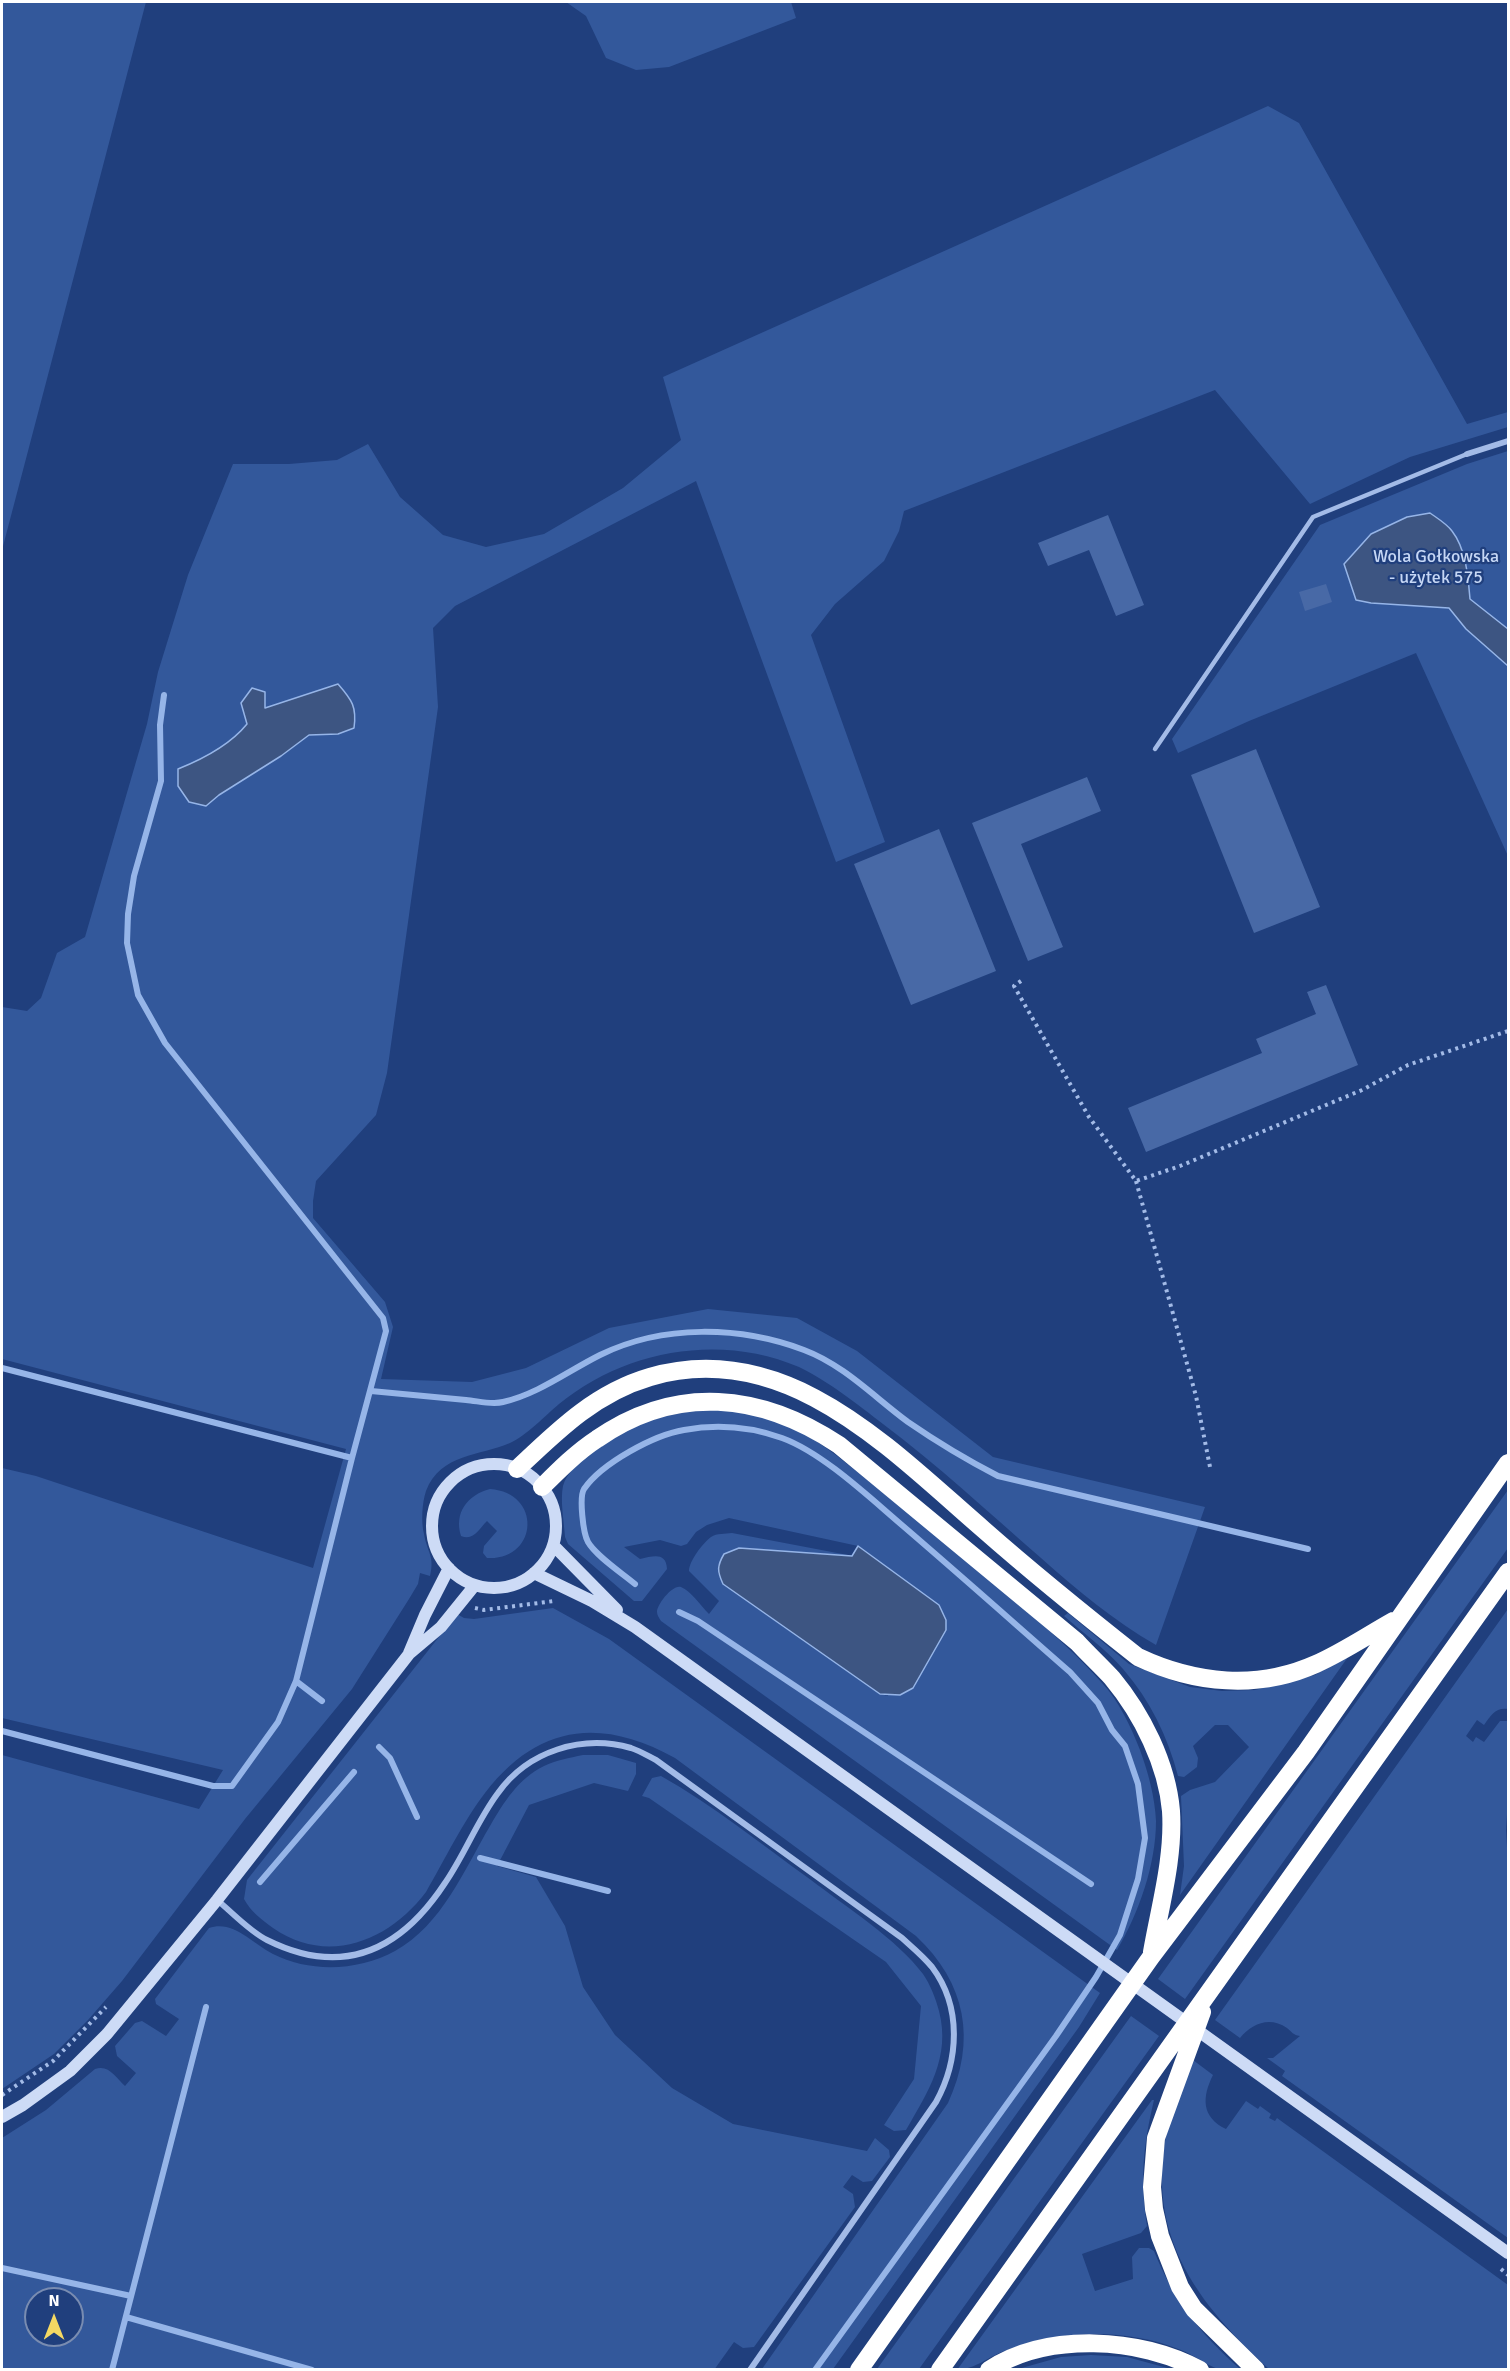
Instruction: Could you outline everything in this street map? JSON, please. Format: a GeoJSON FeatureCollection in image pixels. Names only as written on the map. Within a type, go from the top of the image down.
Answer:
{"type":"FeatureCollection","features":[{"type":"Feature","properties":{"kind":"highway"},"geometry":{"type":"LineString","coordinates":[[517,1469],[570,1419],[597,1400],[621,1388],[649,1377],[676,1371],[709,1369],[740,1372],[785,1384],[816,1397],[847,1416],[878,1439],[1058,1593],[1138,1657],[1176,1673],[1218,1681],[1259,1681],[1317,1664],[1397,1619]]}},
{"type":"Feature","properties":{"kind":"highway"},"geometry":{"type":"LineString","coordinates":[[542,1487],[579,1452],[606,1433],[634,1417],[672,1404],[718,1401],[748,1404],[782,1414],[813,1428],[839,1445],[1077,1642],[1112,1678],[1130,1703],[1157,1756],[1170,1811],[1169,1856],[1151,1957]]}},
{"type":"Feature","properties":{"kind":"highway"},"geometry":{"type":"LineString","coordinates":[[859,2370],[1151,1957],[1306,1752],[1397,1619],[1509,1463]]}},
{"type":"Feature","properties":{"kind":"highway"},"geometry":{"type":"LineString","coordinates":[[940,2370],[1509,1572]]}},
{"type":"Feature","properties":{"kind":"highway"},"geometry":{"type":"LineString","coordinates":[[1210,1990],[1156,2138],[1152,2187],[1154,2209],[1160,2236],[1180,2287],[1194,2309],[1256,2370]]}},
{"type":"Feature","properties":{"kind":"highway"},"geometry":{"type":"LineString","coordinates":[[988,2370],[1031,2352],[1094,2342],[1124,2345],[1155,2352],[1200,2370]]}},
{"type":"Feature","properties":{"kind":"street"},"geometry":{"type":"LineString","coordinates":[[1467,454],[1509,441]]}},
{"type":"Feature","properties":{"kind":"street"},"geometry":{"type":"LineString","coordinates":[[497,1465],[526,1473],[542,1487],[555,1514],[555,1535],[553,1545],[543,1564],[534,1573],[508,1586],[498,1588],[475,1585],[448,1568],[437,1549],[433,1515],[441,1494],[456,1477],[476,1467],[497,1465]]}},
{"type":"Feature","properties":{"kind":"street"},"geometry":{"type":"LineString","coordinates":[[553,1545],[635,1627]]}},
{"type":"Feature","properties":{"kind":"street"},"geometry":{"type":"LineString","coordinates":[[409,1654],[424,1615],[448,1568]]}},
{"type":"Feature","properties":{"kind":"street"},"geometry":{"type":"LineString","coordinates":[[534,1573],[592,1601],[635,1627],[1509,2253]]}},
{"type":"Feature","properties":{"kind":"street"},"geometry":{"type":"LineString","coordinates":[[2,2117],[23,2105],[70,2071],[146,1989],[409,1654],[441,1627],[475,1585]]}},
{"type":"Feature","properties":{"kind":"street"},"geometry":{"type":"LineString","coordinates":[[217,1900],[266,1939],[285,1947],[329,1957],[361,1955],[396,1939],[427,1909],[446,1882],[499,1791],[524,1767],[546,1754],[574,1745],[610,1744],[633,1749],[656,1760],[902,1938],[932,1968],[949,2001],[955,2035],[953,2058],[947,2082],[936,2102],[750,2370]]}},
{"type":"Feature","properties":{"kind":"lane"},"geometry":{"type":"LineString","coordinates":[[1155,749],[1313,517],[1467,454]]}},
{"type":"Feature","properties":{"kind":"path"},"geometry":{"type":"LineString","coordinates":[[1021,981],[1014,986],[1071,1087],[1089,1117],[1136,1181],[1196,1396],[1210,1467]]}},
{"type":"Feature","properties":{"kind":"path"},"geometry":{"type":"LineString","coordinates":[[1136,1181],[1180,1166],[1362,1090],[1408,1065],[1509,1030]]}},
{"type":"Feature","properties":{"kind":"path"},"geometry":{"type":"LineString","coordinates":[[472,1607],[484,1610],[548,1601],[561,1605]]}},
{"type":"Feature","properties":{"kind":"path"},"geometry":{"type":"LineString","coordinates":[[2,2095],[53,2061],[112,2000]]}},
{"type":"Feature","properties":{"kind":"green space"},"geometry":{"type":"Polygon","coordinates":[[[2,2],[146,2],[2,550],[2,2]]]}},
{"type":"Feature","properties":{"kind":"green space"},"geometry":{"type":"Polygon","coordinates":[[[566,2],[791,2],[796,18],[669,67],[636,70],[606,58],[586,16],[566,2]]]}},
{"type":"Feature","properties":{"kind":"green space"},"geometry":{"type":"Polygon","coordinates":[[[1268,106],[1299,123],[1467,424],[1508,412],[1508,427],[1410,457],[1310,504],[1215,390],[904,511],[899,531],[884,561],[835,604],[811,635],[885,842],[836,862],[696,481],[455,606],[433,628],[438,707],[387,1073],[376,1115],[316,1181],[313,1201],[313,1218],[385,1302],[393,1327],[381,1379],[472,1382],[526,1368],[609,1328],[708,1309],[797,1318],[857,1351],[993,1457],[1205,1507],[1156,1645],[1125,1626],[1082,1593],[903,1440],[842,1393],[799,1367],[769,1357],[737,1351],[706,1350],[674,1352],[613,1371],[585,1386],[559,1404],[516,1440],[462,1458],[441,1469],[426,1491],[422,1512],[425,1540],[431,1559],[430,1576],[420,1573],[418,1584],[352,1689],[245,1819],[122,1981],[88,2020],[54,2054],[2,2089],[2,1755],[199,1809],[223,1770],[2,1718],[2,1468],[36,1476],[313,1568],[346,1449],[2,1359],[2,1007],[27,1011],[41,998],[57,953],[85,937],[147,724],[158,672],[188,575],[233,464],[289,464],[337,460],[368,444],[400,497],[443,535],[486,547],[544,534],[623,488],[681,440],[663,377],[1268,106]]]}},
{"type":"Feature","properties":{"kind":"green space","name":"Wola Gołkowska - użytek 575"},"geometry":{"type":"Polygon","coordinates":[[[1508,451],[1508,856],[1416,653],[1249,721],[1178,753],[1172,739],[1320,525],[1467,464],[1508,451]]]}},
{"type":"Feature","properties":{"kind":"green space"},"geometry":{"type":"Polygon","coordinates":[[[707,1409],[748,1413],[777,1421],[828,1449],[1030,1614],[1067,1647],[1108,1690],[1124,1715],[1140,1750],[1151,1785],[1156,1821],[1153,1854],[1145,1888],[1117,1950],[661,1621],[657,1614],[662,1600],[670,1591],[678,1587],[688,1592],[709,1614],[719,1601],[689,1571],[697,1552],[711,1537],[716,1535],[732,1533],[853,1556],[739,1548],[718,1565],[718,1573],[724,1584],[880,1694],[888,1696],[858,1546],[729,1518],[707,1525],[696,1532],[687,1544],[681,1546],[660,1540],[624,1547],[640,1559],[658,1556],[662,1558],[667,1569],[642,1601],[634,1601],[568,1544],[565,1537],[562,1498],[563,1486],[574,1467],[595,1449],[630,1428],[673,1415],[707,1409]]]}},
{"type":"Feature","properties":{"kind":"green space"},"geometry":{"type":"Polygon","coordinates":[[[490,1489],[507,1493],[519,1502],[526,1513],[528,1526],[524,1539],[516,1549],[504,1556],[487,1558],[483,1553],[484,1546],[497,1531],[487,1521],[473,1536],[461,1536],[459,1520],[469,1500],[490,1489]]]}},
{"type":"Feature","properties":{"kind":"green space"},"geometry":{"type":"Polygon","coordinates":[[[1508,1490],[1508,1548],[1185,1999],[1158,1979],[1508,1490]]]}},
{"type":"Feature","properties":{"kind":"green space"},"geometry":{"type":"Polygon","coordinates":[[[553,1608],[609,1639],[1100,1993],[1079,2027],[833,2369],[762,2369],[948,2103],[957,2080],[964,2035],[962,2014],[956,1993],[946,1973],[933,1954],[916,1936],[675,1758],[622,1736],[596,1733],[572,1734],[549,1741],[527,1753],[505,1770],[469,1816],[426,1892],[394,1924],[376,1935],[356,1943],[336,1946],[315,1945],[294,1939],[273,1928],[253,1912],[244,1899],[247,1880],[457,1614],[464,1618],[474,1619],[553,1608]]]}},
{"type":"Feature","properties":{"kind":"green space"},"geometry":{"type":"Polygon","coordinates":[[[1508,1609],[1508,1709],[1497,1711],[1484,1725],[1477,1720],[1466,1736],[1473,1742],[1476,1737],[1484,1742],[1500,1721],[1508,1721],[1506,1830],[1508,1864],[1508,2238],[1282,2076],[1285,2071],[1267,2058],[1273,2058],[1300,2036],[1281,2024],[1268,2022],[1250,2028],[1240,2038],[1215,2020],[1508,1609]]]}},
{"type":"Feature","properties":{"kind":"green space"},"geometry":{"type":"Polygon","coordinates":[[[1068,1613],[1129,1664],[1190,1687],[1222,1691],[1255,1690],[1315,1675],[1348,1657],[1180,1895],[1184,1866],[1181,1796],[1190,1790],[1215,1782],[1249,1747],[1228,1725],[1215,1725],[1193,1746],[1198,1758],[1197,1767],[1184,1777],[1178,1776],[1163,1733],[1142,1693],[1102,1648],[1064,1616],[1068,1613]]]}},
{"type":"Feature","properties":{"kind":"green space"},"geometry":{"type":"Polygon","coordinates":[[[583,1755],[608,1755],[636,1763],[636,1774],[628,1791],[594,1783],[529,1805],[497,1866],[536,1877],[565,1926],[583,1987],[615,2035],[672,2088],[733,2124],[867,2151],[875,2138],[889,2150],[890,2157],[872,2181],[863,2182],[852,2175],[843,2187],[853,2194],[855,2207],[754,2347],[743,2348],[734,2342],[714,2370],[2,2369],[2,2138],[46,2110],[95,2069],[108,2070],[125,2086],[136,2073],[117,2056],[115,2046],[135,2023],[142,2021],[166,2036],[179,2019],[156,2004],[155,1999],[209,1928],[226,1927],[242,1934],[273,1954],[287,1960],[318,1967],[366,1963],[395,1951],[412,1940],[439,1912],[512,1792],[535,1771],[558,1761],[583,1755]]]}},
{"type":"Feature","properties":{"kind":"green space"},"geometry":{"type":"Polygon","coordinates":[[[661,1776],[719,1813],[855,1912],[886,1936],[923,1974],[933,1992],[939,2011],[942,2044],[935,2074],[906,2130],[894,2131],[884,2125],[914,2079],[921,2006],[886,1962],[649,1798],[642,1796],[652,1778],[661,1776]]]}},
{"type":"Feature","properties":{"kind":"green space"},"geometry":{"type":"Polygon","coordinates":[[[1131,2016],[1159,2036],[919,2369],[877,2369],[1131,2016]]]}},
{"type":"Feature","properties":{"kind":"green space"},"geometry":{"type":"Polygon","coordinates":[[[1193,2060],[1213,2075],[1207,2091],[1206,2106],[1212,2119],[1218,2124],[1226,2129],[1246,2101],[1258,2109],[1260,2106],[1271,2114],[1269,2118],[1275,2121],[1277,2118],[1508,2285],[1508,2369],[1269,2369],[1240,2341],[1215,2313],[1194,2283],[1178,2253],[1167,2221],[1162,2186],[1164,2148],[1173,2107],[1193,2060]]]}},
{"type":"Feature","properties":{"kind":"green space"},"geometry":{"type":"Polygon","coordinates":[[[1154,2100],[1147,2132],[1144,2163],[1147,2226],[1141,2233],[1082,2254],[1095,2291],[1133,2279],[1132,2257],[1139,2248],[1149,2248],[1154,2251],[1171,2286],[1190,2316],[1212,2342],[1240,2369],[1218,2369],[1181,2350],[1150,2340],[1096,2334],[1040,2340],[957,2370],[1154,2100]]]}},
{"type":"Feature","properties":{"kind":"green space"},"geometry":{"type":"Polygon","coordinates":[[[1091,2355],[1127,2357],[1171,2369],[1018,2369],[1061,2357],[1091,2355]]]}},
{"type":"Feature","properties":{"kind":"shaded area"},"geometry":{"type":"Polygon","coordinates":[[[1430,513],[1450,528],[1457,538],[1466,563],[1470,599],[1508,629],[1508,666],[1466,629],[1449,608],[1356,600],[1344,564],[1371,534],[1407,517],[1430,513]]]}},
{"type":"Feature","properties":{"kind":"shaded area"},"geometry":{"type":"Polygon","coordinates":[[[338,684],[352,704],[355,715],[354,728],[338,734],[309,735],[206,806],[189,802],[178,786],[178,769],[216,751],[240,732],[247,724],[241,703],[252,688],[265,692],[265,708],[338,684]]]}},
{"type":"Feature","properties":{"kind":"shaded area"},"geometry":{"type":"Polygon","coordinates":[[[858,1546],[939,1605],[946,1620],[946,1630],[913,1688],[900,1695],[880,1694],[723,1584],[719,1572],[719,1565],[724,1554],[739,1548],[852,1556],[858,1546]]]}},
{"type":"Feature","properties":{"kind":"building"},"geometry":{"type":"Polygon","coordinates":[[[1108,515],[1144,605],[1116,616],[1089,550],[1048,566],[1038,543],[1108,515]]]}},
{"type":"Feature","properties":{"kind":"building"},"geometry":{"type":"Polygon","coordinates":[[[1326,584],[1332,602],[1305,611],[1299,592],[1326,584]]]}},
{"type":"Feature","properties":{"kind":"building"},"geometry":{"type":"Polygon","coordinates":[[[1256,749],[1320,907],[1254,933],[1191,775],[1256,749]]]}},
{"type":"Feature","properties":{"kind":"building"},"geometry":{"type":"Polygon","coordinates":[[[1087,777],[1101,811],[1021,844],[1063,947],[1028,961],[972,823],[1087,777]]]}},
{"type":"Feature","properties":{"kind":"building"},"geometry":{"type":"Polygon","coordinates":[[[939,829],[996,971],[911,1005],[854,864],[939,829]]]}},
{"type":"Feature","properties":{"kind":"building"},"geometry":{"type":"Polygon","coordinates":[[[1326,985],[1358,1065],[1146,1152],[1128,1108],[1262,1053],[1256,1039],[1316,1014],[1307,992],[1326,985]]]}},
{"type":"Feature","properties":{"kind":"waterway"},"geometry":{"type":"LineString","coordinates":[[2,1731],[213,1786],[232,1786],[278,1722],[296,1681],[386,1331],[383,1318],[165,1043],[138,995],[127,943],[128,914],[134,876],[161,781],[160,725],[164,695]]}},
{"type":"Feature","properties":{"kind":"waterway"},"geometry":{"type":"LineString","coordinates":[[371,1391],[499,1403],[541,1388],[600,1355],[649,1338],[675,1333],[702,1332],[754,1336],[819,1356],[858,1382],[919,1429],[998,1476],[1308,1549]]}},
{"type":"Feature","properties":{"kind":"waterway"},"geometry":{"type":"LineString","coordinates":[[2,1368],[352,1458]]}},
{"type":"Feature","properties":{"kind":"waterway"},"geometry":{"type":"LineString","coordinates":[[635,1584],[603,1559],[588,1542],[583,1523],[582,1499],[584,1489],[592,1479],[616,1460],[644,1444],[684,1430],[708,1427],[733,1428],[758,1431],[782,1438],[814,1454],[846,1477],[1070,1672],[1098,1703],[1112,1730],[1125,1746],[1138,1784],[1145,1838],[1138,1879],[1120,1935],[1096,1977],[1056,2036],[815,2370]]}},
{"type":"Feature","properties":{"kind":"waterway"},"geometry":{"type":"LineString","coordinates":[[679,1612],[698,1621],[1091,1884]]}},
{"type":"Feature","properties":{"kind":"waterway"},"geometry":{"type":"LineString","coordinates":[[296,1681],[322,1701]]}},
{"type":"Feature","properties":{"kind":"waterway"},"geometry":{"type":"LineString","coordinates":[[379,1747],[390,1758],[417,1817]]}},
{"type":"Feature","properties":{"kind":"waterway"},"geometry":{"type":"LineString","coordinates":[[260,1882],[354,1772]]}},
{"type":"Feature","properties":{"kind":"waterway"},"geometry":{"type":"LineString","coordinates":[[480,1858],[608,1891]]}},
{"type":"Feature","properties":{"kind":"waterway"},"geometry":{"type":"LineString","coordinates":[[112,2370],[206,2007]]}},
{"type":"Feature","properties":{"kind":"waterway"},"geometry":{"type":"LineString","coordinates":[[2,2268],[131,2296]]}},
{"type":"Feature","properties":{"kind":"waterway"},"geometry":{"type":"LineString","coordinates":[[126,2317],[312,2370]]}}]}
